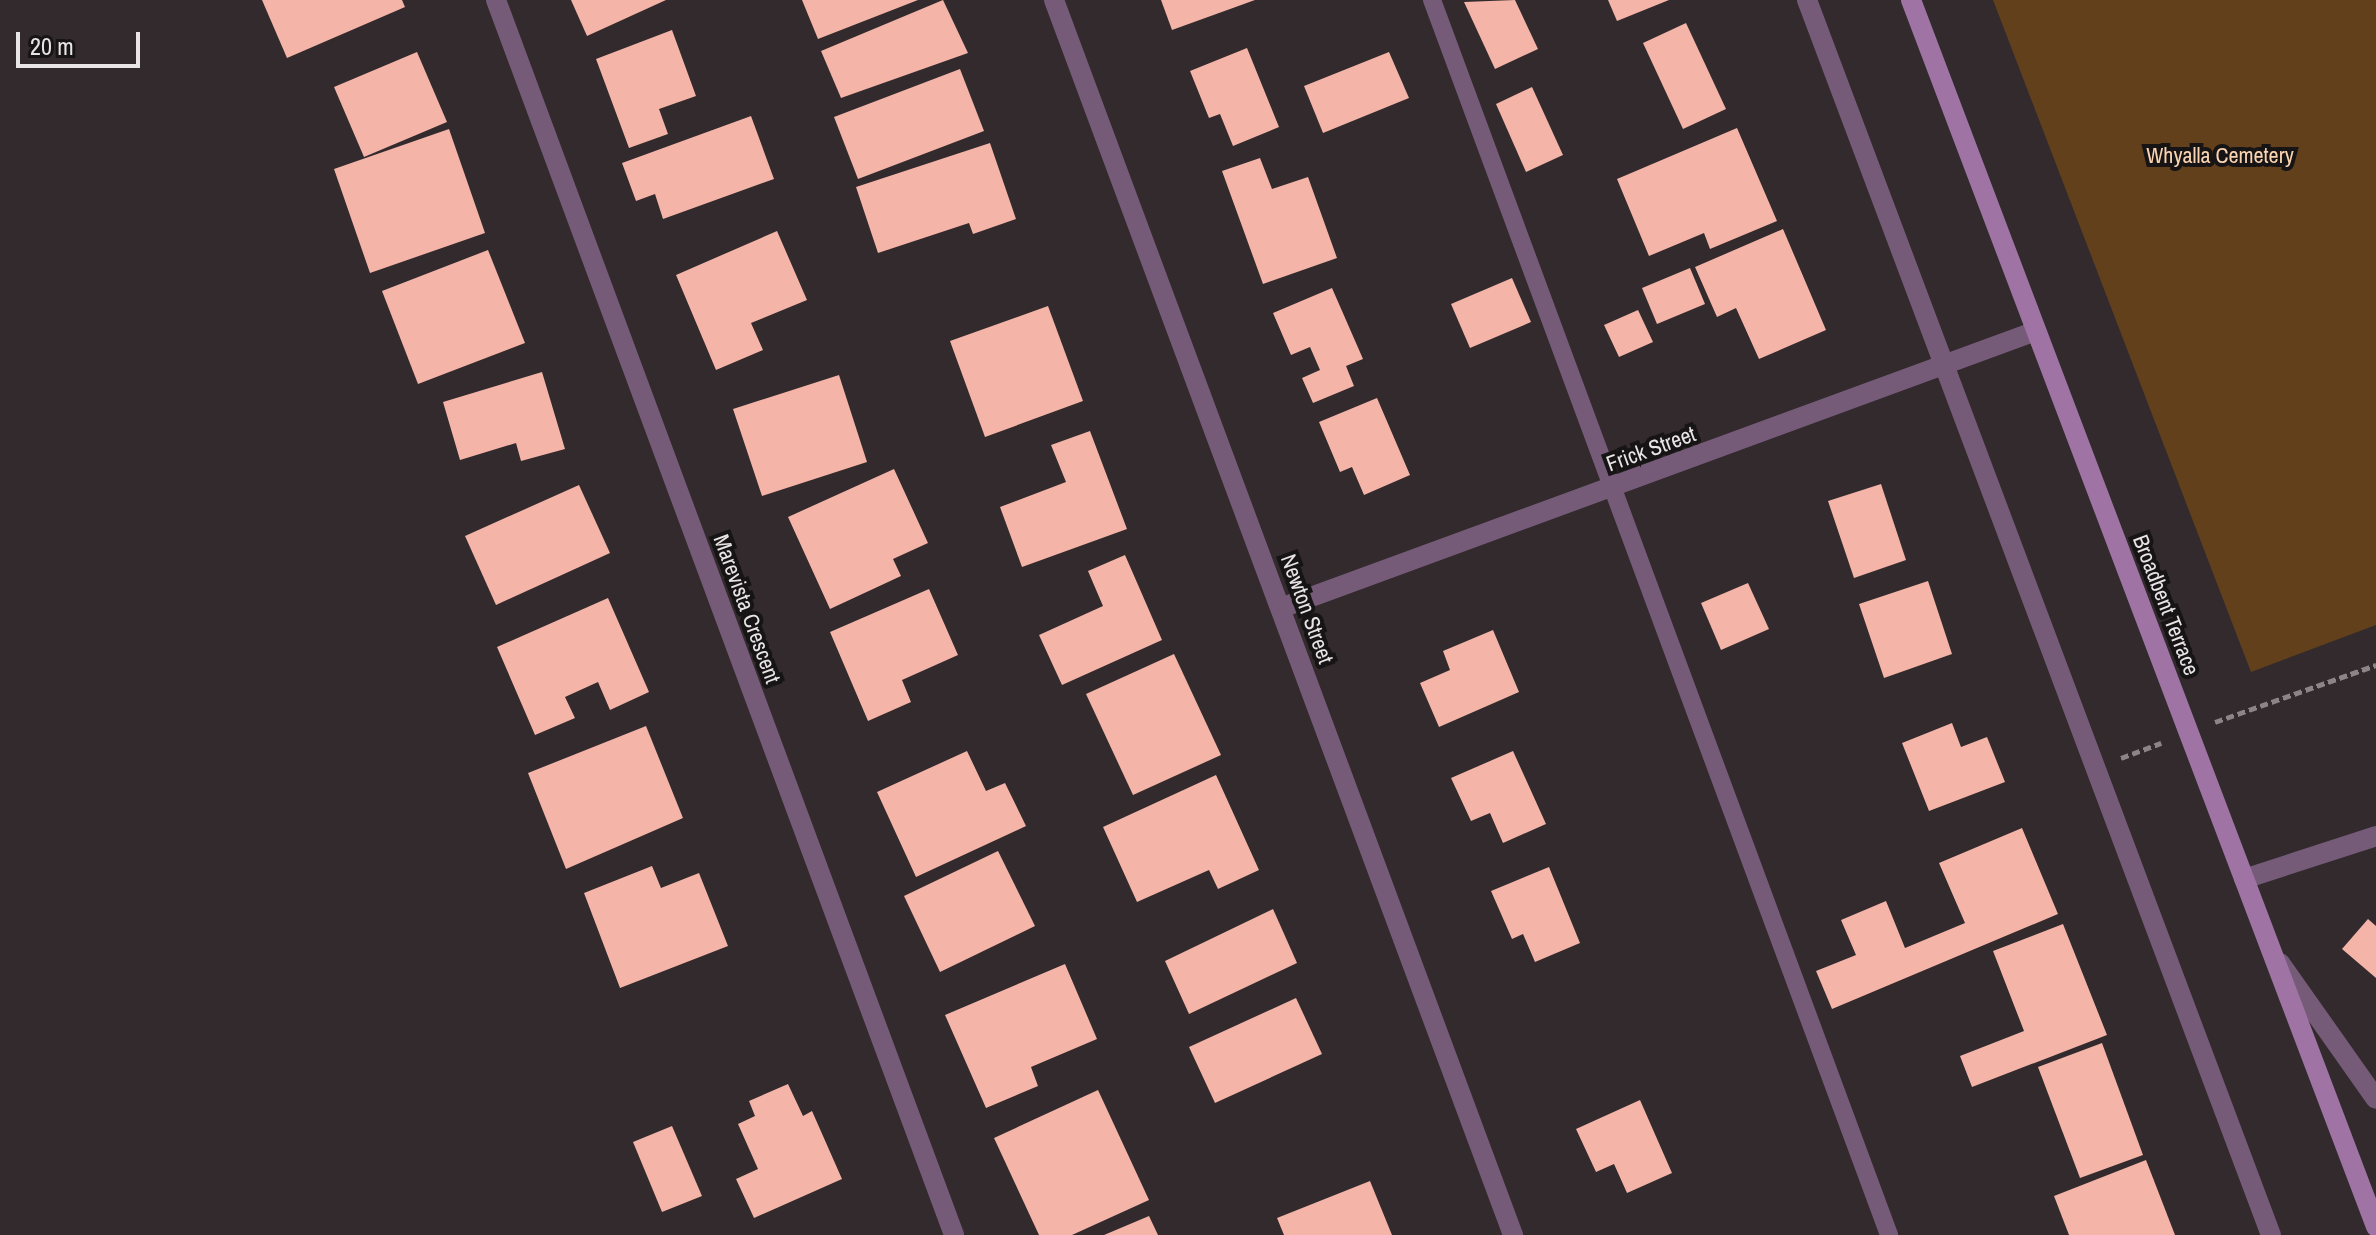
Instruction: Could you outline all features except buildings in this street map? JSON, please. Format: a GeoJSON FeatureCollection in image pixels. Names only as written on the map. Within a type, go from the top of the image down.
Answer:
{"type":"FeatureCollection","features":[{"type":"Feature","properties":{"kind":"main road","name":"Broadbent Terrace"},"geometry":{"type":"LineString","coordinates":[[1911,0],[2376,1227]]}},
{"type":"Feature","properties":{"kind":"street","name":"Marevista Crescent"},"geometry":{"type":"LineString","coordinates":[[496,0],[954,1235]]}},
{"type":"Feature","properties":{"kind":"street","name":"Newton Street"},"geometry":{"type":"LineString","coordinates":[[1054,0],[1513,1235]]}},
{"type":"Feature","properties":{"kind":"street"},"geometry":{"type":"LineString","coordinates":[[1807,0],[2090,770],[2271,1235]]}},
{"type":"Feature","properties":{"kind":"street","name":"Frick Street"},"geometry":{"type":"LineString","coordinates":[[1281,608],[1941,370],[2036,331]]}},
{"type":"Feature","properties":{"kind":"street"},"geometry":{"type":"LineString","coordinates":[[2244,879],[2376,836]]}},
{"type":"Feature","properties":{"kind":"street"},"geometry":{"type":"LineString","coordinates":[[2273,954],[2376,1099]]}},
{"type":"Feature","properties":{"kind":"lane"},"geometry":{"type":"LineString","coordinates":[[1432,0],[1889,1235]]}},
{"type":"Feature","properties":{"kind":"path"},"geometry":{"type":"LineString","coordinates":[[2090,770],[2376,665]]}},
{"type":"Feature","properties":{"kind":"green space","name":"Whyalla Cemetery"},"geometry":{"type":"Polygon","coordinates":[[[1993,0],[2376,0],[2376,625],[2251,672],[1993,0]]]}}]}
